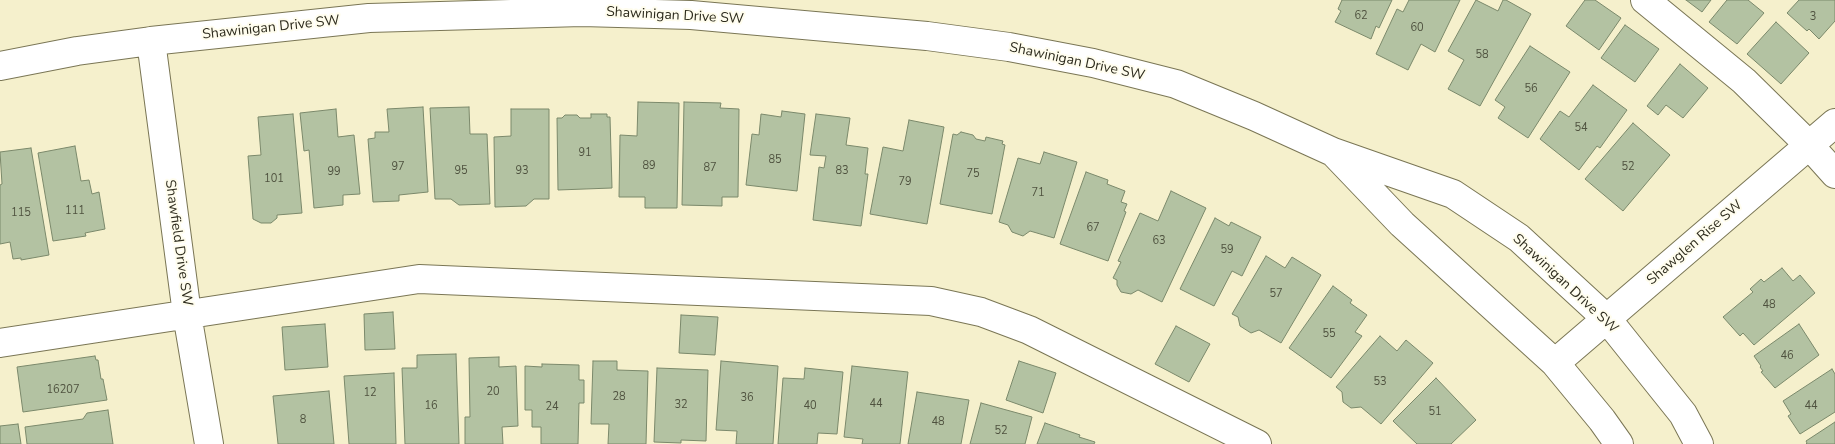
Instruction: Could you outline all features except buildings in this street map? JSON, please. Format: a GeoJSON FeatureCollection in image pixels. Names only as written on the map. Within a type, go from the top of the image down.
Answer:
{"type":"FeatureCollection","features":[{"type":"Feature","properties":{"kind":"street"},"geometry":{"type":"LineString","coordinates":[[1645,0],[1744,81],[1809,145],[1835,174]]}},
{"type":"Feature","properties":{"kind":"street","name":"Shawinigan Drive SW"},"geometry":{"type":"LineString","coordinates":[[0,66],[151,41],[369,18],[582,12],[692,15],[776,11],[927,36],[1009,47],[1093,63],[1176,84],[1254,116],[1333,152],[1453,194],[1519,238],[1607,320],[1682,414],[1700,444]]}},
{"type":"Feature","properties":{"kind":"street","name":"Shawfield Drive SW"},"geometry":{"type":"LineString","coordinates":[[151,41],[188,314],[209,444]]}},
{"type":"Feature","properties":{"kind":"street","name":"Shawglen Rise SW"},"geometry":{"type":"LineString","coordinates":[[1555,363],[1835,123]]}},
{"type":"Feature","properties":{"kind":"street","name":"Shawinigan Drive SW"},"geometry":{"type":"LineString","coordinates":[[1333,152],[1402,224],[1555,363],[1602,420],[1619,444]]}},
{"type":"Feature","properties":{"kind":"street"},"geometry":{"type":"LineString","coordinates":[[0,342],[419,279],[931,301],[981,312],[1029,330],[1257,444]]}}]}
